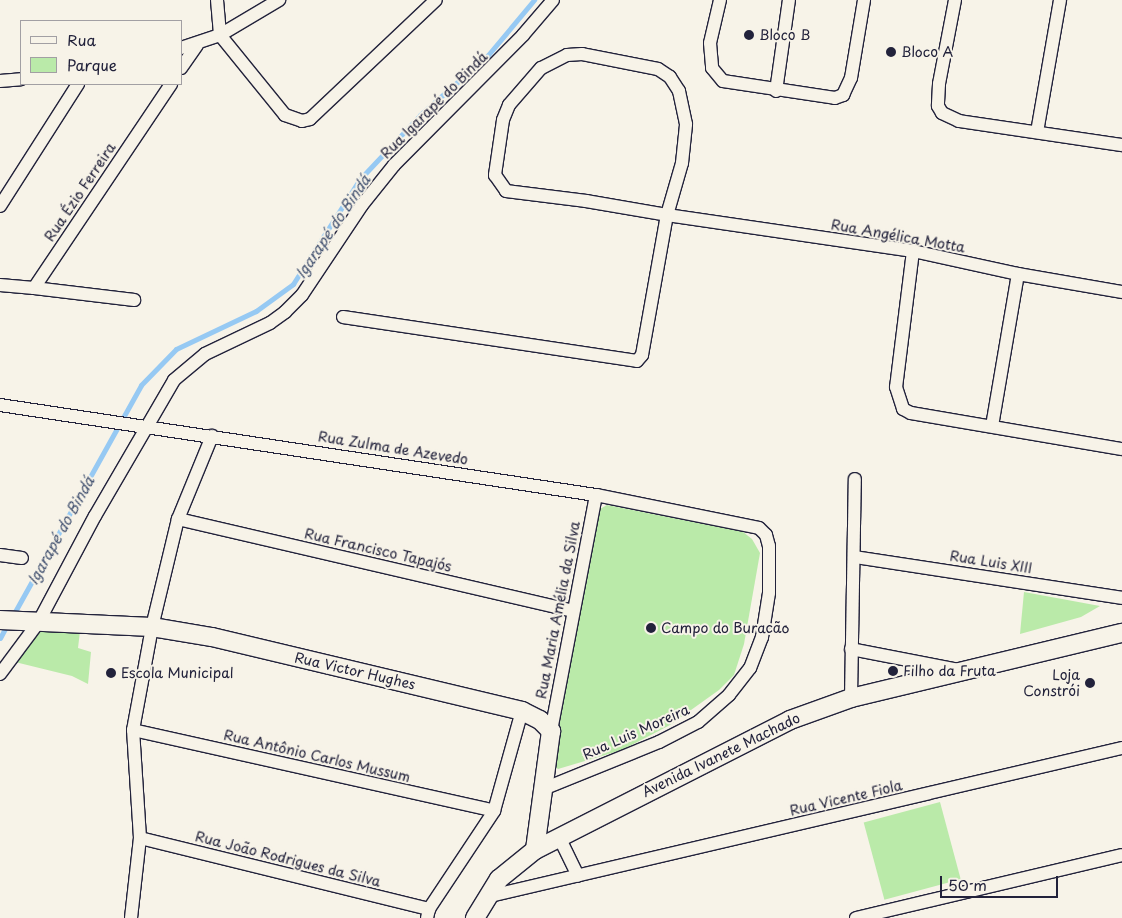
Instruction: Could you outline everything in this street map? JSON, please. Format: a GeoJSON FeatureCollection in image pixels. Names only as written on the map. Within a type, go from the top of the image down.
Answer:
{"type":"FeatureCollection","features":[{"type":"Feature","properties":{"kind":"street"},"geometry":{"type":"LineString","coordinates":[[218,0],[220,35],[285,115],[295,120],[310,119],[436,0]]}},
{"type":"Feature","properties":{"kind":"street"},"geometry":{"type":"LineString","coordinates":[[182,48],[197,45],[220,35],[279,0]]}},
{"type":"Feature","properties":{"kind":"street","name":"Rua Igarapé do Bindá"},"geometry":{"type":"LineString","coordinates":[[0,674],[140,426],[174,380],[188,366],[270,324],[296,301],[362,205],[394,165],[523,35],[552,0]]}},
{"type":"Feature","properties":{"kind":"street"},"geometry":{"type":"LineString","coordinates":[[720,0],[710,43],[715,74],[722,81],[776,91],[835,98],[843,95],[851,78],[864,0]]}},
{"type":"Feature","properties":{"kind":"street"},"geometry":{"type":"LineString","coordinates":[[776,91],[789,0]]}},
{"type":"Feature","properties":{"kind":"street"},"geometry":{"type":"LineString","coordinates":[[955,0],[938,106],[942,113],[959,121],[1122,145]]}},
{"type":"Feature","properties":{"kind":"street"},"geometry":{"type":"LineString","coordinates":[[1037,132],[1060,0]]}},
{"type":"Feature","properties":{"kind":"street"},"geometry":{"type":"LineString","coordinates":[[182,67],[197,45]]}},
{"type":"Feature","properties":{"kind":"street","name":"Rua Angélica Motta"},"geometry":{"type":"LineString","coordinates":[[667,215],[682,163],[686,124],[679,92],[670,78],[658,69],[582,54],[567,55],[546,64],[509,105],[501,129],[495,174],[506,191],[667,215],[913,251],[1018,274],[1122,292]]}},
{"type":"Feature","properties":{"kind":"street"},"geometry":{"type":"LineString","coordinates":[[0,81],[20,80]]}},
{"type":"Feature","properties":{"kind":"street"},"geometry":{"type":"LineString","coordinates":[[0,88],[20,80]]}},
{"type":"Feature","properties":{"kind":"street"},"geometry":{"type":"LineString","coordinates":[[0,206],[77,85]]}},
{"type":"Feature","properties":{"kind":"street","name":"Rua Ézio Ferreira"},"geometry":{"type":"LineString","coordinates":[[34,288],[170,85]]}},
{"type":"Feature","properties":{"kind":"street"},"geometry":{"type":"LineString","coordinates":[[344,317],[637,361],[642,355],[667,215]]}},
{"type":"Feature","properties":{"kind":"street"},"geometry":{"type":"LineString","coordinates":[[913,251],[896,388],[900,404],[911,413],[1122,449]]}},
{"type":"Feature","properties":{"kind":"street"},"geometry":{"type":"LineString","coordinates":[[992,426],[1018,274]]}},
{"type":"Feature","properties":{"kind":"street"},"geometry":{"type":"LineString","coordinates":[[0,285],[134,300]]}},
{"type":"Feature","properties":{"kind":"street","name":"Rua Zulma de Azevedo"},"geometry":{"type":"LineString","coordinates":[[0,406],[596,494],[747,523],[766,535],[769,546]]}},
{"type":"Feature","properties":{"kind":"street"},"geometry":{"type":"LineString","coordinates":[[131,918],[140,838],[133,730],[152,627],[178,519],[212,436]]}},
{"type":"Feature","properties":{"kind":"street"},"geometry":{"type":"LineString","coordinates":[[851,698],[850,649],[855,556],[855,479]]}},
{"type":"Feature","properties":{"kind":"street","name":"Rua Maria Amélia da Silva"},"geometry":{"type":"LineString","coordinates":[[551,731],[572,611],[596,494]]}},
{"type":"Feature","properties":{"kind":"street","name":"Rua Francisco Tapajós"},"geometry":{"type":"LineString","coordinates":[[178,519],[572,611]]}},
{"type":"Feature","properties":{"kind":"street","name":"Rua Luis Moreira"},"geometry":{"type":"LineString","coordinates":[[541,790],[682,730],[698,722],[729,696],[750,668],[762,637],[769,594],[769,546]]}},
{"type":"Feature","properties":{"kind":"street"},"geometry":{"type":"LineString","coordinates":[[0,555],[22,558]]}},
{"type":"Feature","properties":{"kind":"street","name":"Rua Luis XIII"},"geometry":{"type":"LineString","coordinates":[[855,556],[1122,598]]}},
{"type":"Feature","properties":{"kind":"street","name":"Rua Victor Hughes"},"geometry":{"type":"LineString","coordinates":[[0,620],[152,627],[212,637],[522,711],[540,720],[551,731]]}},
{"type":"Feature","properties":{"kind":"street","name":"Avenida Ivanete Machado"},"geometry":{"type":"LineString","coordinates":[[475,918],[486,897],[499,879],[536,850],[761,732],[851,698],[1122,633]]}},
{"type":"Feature","properties":{"kind":"street"},"geometry":{"type":"LineString","coordinates":[[850,649],[966,671]]}},
{"type":"Feature","properties":{"kind":"street"},"geometry":{"type":"LineString","coordinates":[[428,913],[494,811],[522,711]]}},
{"type":"Feature","properties":{"kind":"street","name":"Rua Antônio Carlos Mussum"},"geometry":{"type":"LineString","coordinates":[[133,730],[494,811]]}},
{"type":"Feature","properties":{"kind":"street"},"geometry":{"type":"LineString","coordinates":[[536,850],[541,790],[551,731]]}},
{"type":"Feature","properties":{"kind":"street","name":"Rua Vicente Fiola"},"geometry":{"type":"LineString","coordinates":[[486,897],[1122,748]]}},
{"type":"Feature","properties":{"kind":"street"},"geometry":{"type":"LineString","coordinates":[[559,837],[578,876]]}},
{"type":"Feature","properties":{"kind":"street","name":"Rua João Rodrigues da Silva"},"geometry":{"type":"LineString","coordinates":[[140,838],[428,913]]}},
{"type":"Feature","properties":{"kind":"street"},"geometry":{"type":"LineString","coordinates":[[856,918],[1122,855]]}},
{"type":"Feature","properties":{"kind":"green space"},"geometry":{"type":"Polygon","coordinates":[[[607,505],[743,532],[752,539],[760,553],[744,644],[734,675],[719,690],[670,725],[622,750],[558,769],[549,762],[600,509],[607,505]]]}},
{"type":"Feature","properties":{"kind":"green space"},"geometry":{"type":"Polygon","coordinates":[[[1024,592],[1100,606],[1081,617],[1020,634],[1024,592]]]}},
{"type":"Feature","properties":{"kind":"green space"},"geometry":{"type":"Polygon","coordinates":[[[50,628],[80,631],[78,648],[91,652],[88,684],[72,676],[15,662],[32,636],[50,628]]]}},
{"type":"Feature","properties":{"kind":"green space"},"geometry":{"type":"Polygon","coordinates":[[[940,802],[961,879],[884,900],[864,822],[940,802]]]}},
{"type":"Feature","properties":{"kind":"waterway","name":"Igarapé do Bindá"},"geometry":{"type":"LineString","coordinates":[[12,617],[141,385],[176,349],[256,311],[293,284],[360,179],[420,115],[488,55],[534,0]]}},
{"type":"Feature","properties":{"kind":"waterway","name":"Igarapé do Bindá"},"geometry":{"type":"LineString","coordinates":[[0,638],[7,625]]}},
{"type":"Feature","properties":{"kind":"place","name":"Bloco B"},"geometry":{"type":"Point","coordinates":[749,35]}},
{"type":"Feature","properties":{"kind":"place","name":"Bloco A"},"geometry":{"type":"Point","coordinates":[891,52]}},
{"type":"Feature","properties":{"kind":"place","name":"Campo do Buracão"},"geometry":{"type":"Point","coordinates":[651,628]}},
{"type":"Feature","properties":{"kind":"place","name":"Filho da Fruta"},"geometry":{"type":"Point","coordinates":[893,671]}},
{"type":"Feature","properties":{"kind":"place","name":"Escola Municipal"},"geometry":{"type":"Point","coordinates":[111,673]}},
{"type":"Feature","properties":{"kind":"place","name":"Loja Constrói"},"geometry":{"type":"Point","coordinates":[1090,683]}}]}
